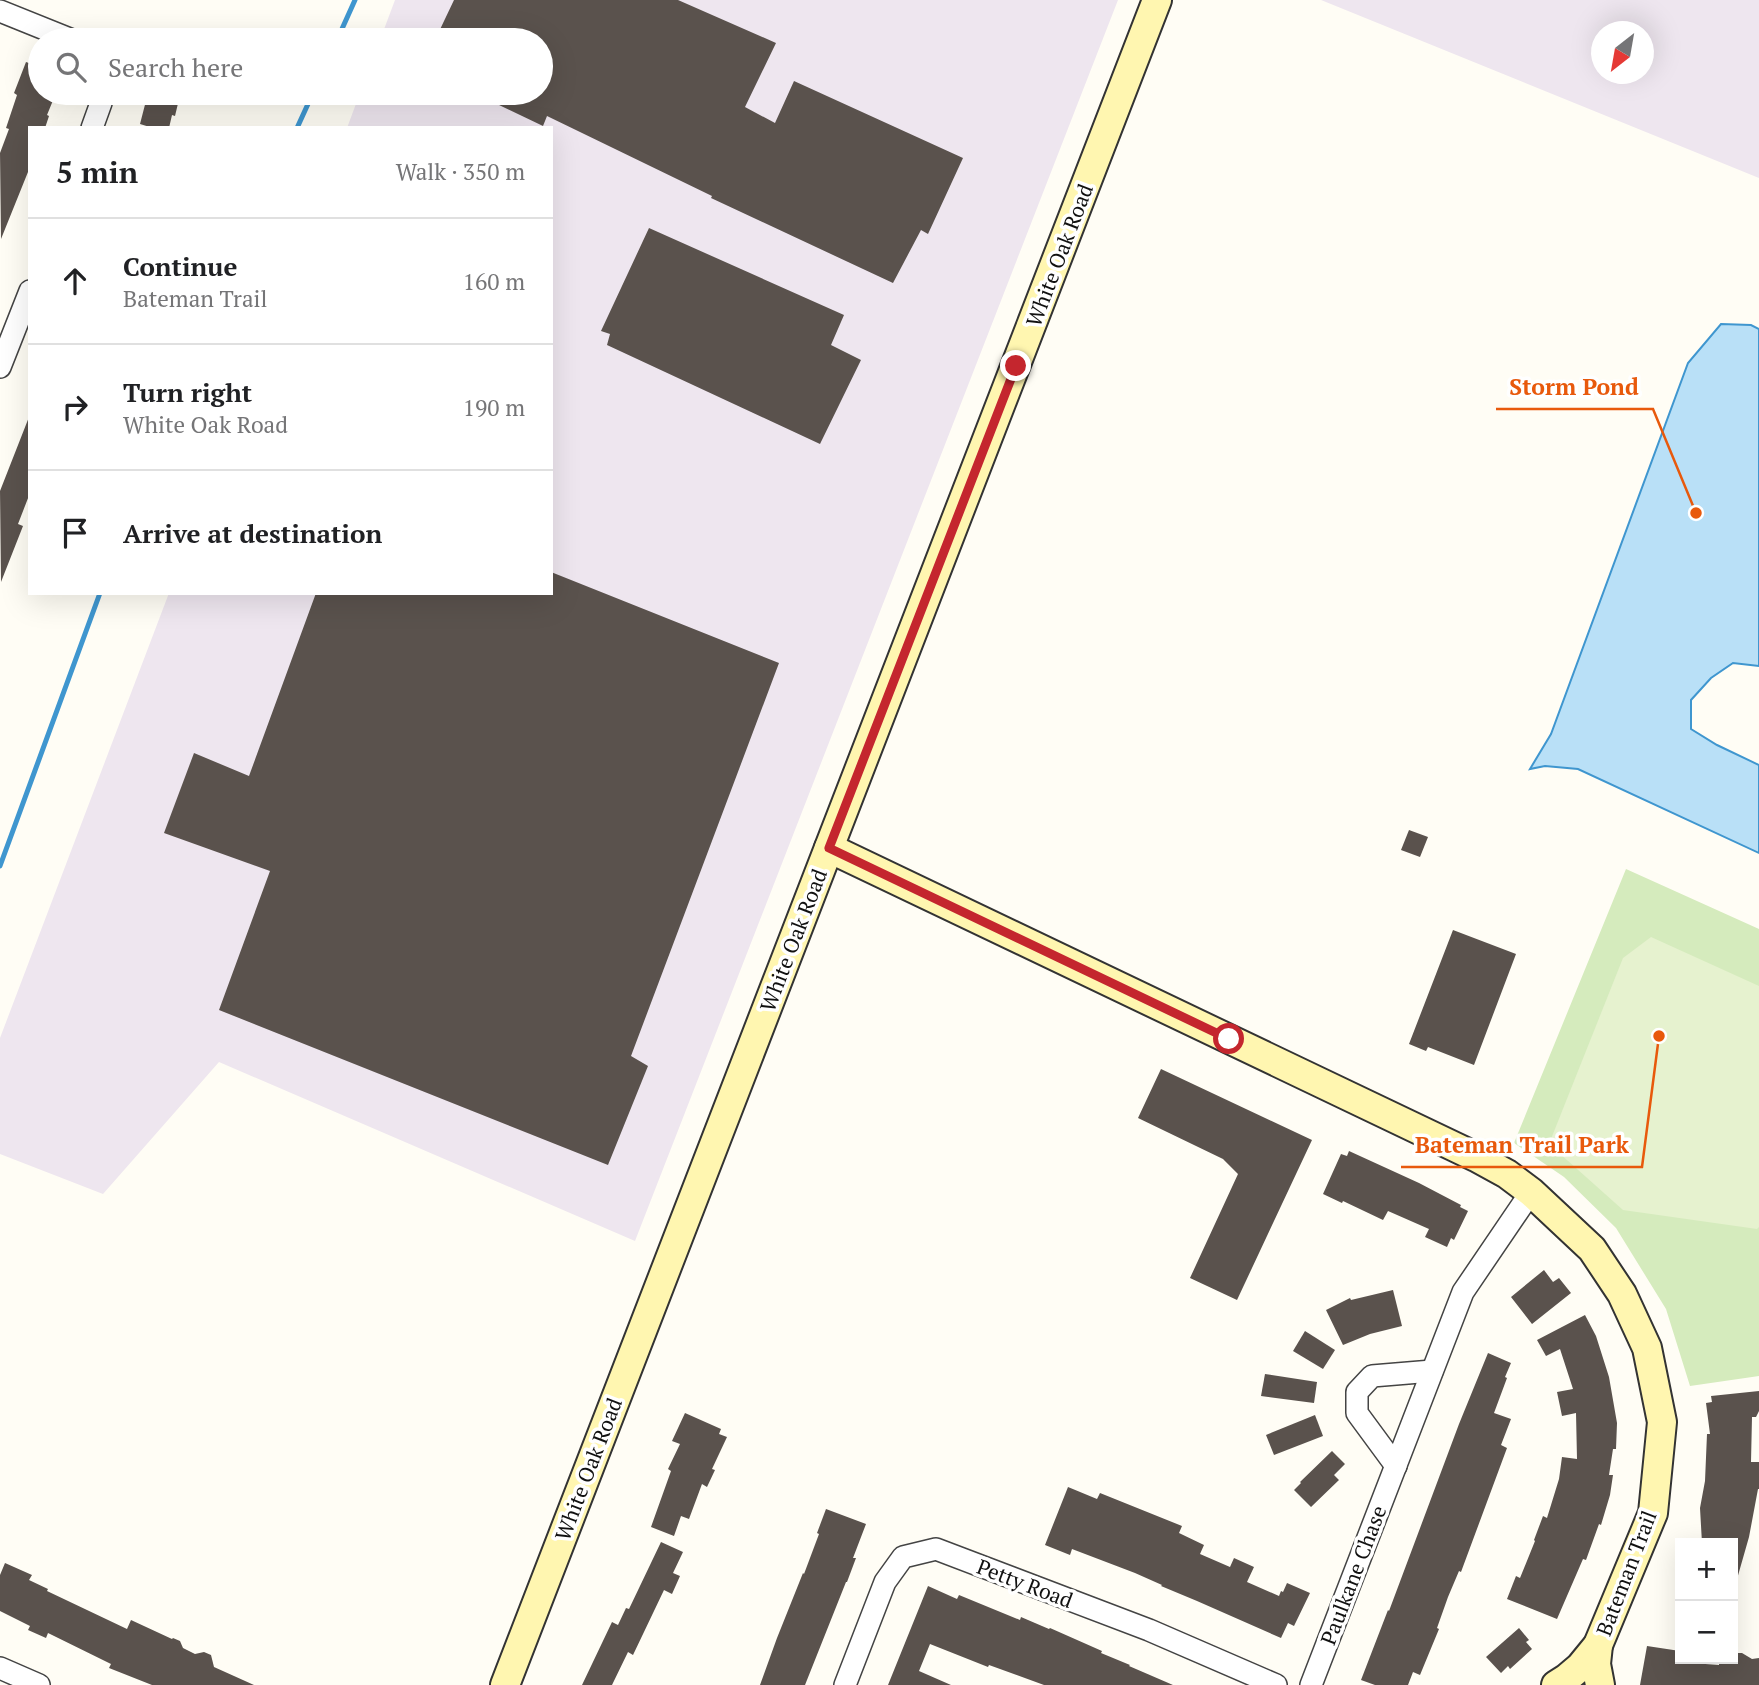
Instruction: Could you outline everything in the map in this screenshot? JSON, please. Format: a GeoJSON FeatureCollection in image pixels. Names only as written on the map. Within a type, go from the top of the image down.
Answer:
{"type":"FeatureCollection","features":[{"type":"Feature","properties":{"kind":"street","name":"White Oak Road"},"geometry":{"type":"LineString","coordinates":[[505,1685],[1157,0]]}},
{"type":"Feature","properties":{"kind":"street"},"geometry":{"type":"LineString","coordinates":[[0,11],[42,28]]}},
{"type":"Feature","properties":{"kind":"street"},"geometry":{"type":"LineString","coordinates":[[93,126],[100,105]]}},
{"type":"Feature","properties":{"kind":"street"},"geometry":{"type":"LineString","coordinates":[[0,367],[28,296]]}},
{"type":"Feature","properties":{"kind":"street","name":"Bateman Trail"},"geometry":{"type":"LineString","coordinates":[[829,848],[1476,1157],[1507,1174],[1531,1192],[1592,1250],[1622,1294],[1647,1348],[1662,1422],[1653,1513],[1598,1645],[1596,1664],[1600,1685]]}},
{"type":"Feature","properties":{"kind":"street","name":"Paulkane Chase"},"geometry":{"type":"LineString","coordinates":[[1311,1685],[1463,1292],[1531,1192]]}},
{"type":"Feature","properties":{"kind":"street"},"geometry":{"type":"LineString","coordinates":[[1396,1466],[1357,1413],[1357,1392],[1372,1376],[1433,1371]]}},
{"type":"Feature","properties":{"kind":"street","name":"Petty Road"},"geometry":{"type":"LineString","coordinates":[[845,1685],[885,1582],[903,1557],[936,1549],[1149,1630],[1276,1685]]}},
{"type":"Feature","properties":{"kind":"street","name":"Bateman Trail"},"geometry":{"type":"LineString","coordinates":[[1556,1685],[1580,1667],[1598,1645]]}},
{"type":"Feature","properties":{"kind":"street"},"geometry":{"type":"LineString","coordinates":[[0,1668],[39,1685]]}},
{"type":"Feature","properties":{"kind":"street"},"geometry":{"type":"LineString","coordinates":[[1556,1685],[1579,1685]]}},
{"type":"Feature","properties":{"kind":"shaded area"},"geometry":{"type":"Polygon","coordinates":[[[395,0],[1118,0],[635,1241],[219,1062],[103,1194],[0,1154],[0,1038],[168,595],[553,595],[553,126],[348,126],[356,105],[553,105],[553,28],[384,28],[395,0]]]}},
{"type":"Feature","properties":{"kind":"shaded area"},"geometry":{"type":"Polygon","coordinates":[[[1321,0],[1759,0],[1759,178],[1321,0]]]}},
{"type":"Feature","properties":{"kind":"green space"},"geometry":{"type":"Polygon","coordinates":[[[1626,869],[1759,929],[1759,1376],[1690,1386],[1666,1309],[1616,1228],[1564,1177],[1514,1143],[1626,869]]]}},
{"type":"Feature","properties":{"kind":"green space"},"geometry":{"type":"Polygon","coordinates":[[[1651,937],[1759,986],[1757,1229],[1623,1210],[1549,1144],[1623,958],[1651,937]]]}},
{"type":"Feature","properties":{"kind":"water"},"geometry":{"type":"Polygon","coordinates":[[[1721,324],[1751,325],[1759,329],[1759,666],[1733,663],[1711,678],[1691,700],[1691,729],[1759,765],[1759,853],[1578,769],[1545,766],[1530,769],[1551,734],[1688,363],[1721,324]]]}},
{"type":"Feature","properties":{"kind":"building"},"geometry":{"type":"Polygon","coordinates":[[[454,0],[678,0],[776,43],[745,107],[775,123],[794,81],[963,158],[928,234],[921,230],[893,283],[711,198],[712,196],[547,116],[543,126],[499,105],[553,105],[553,28],[441,28],[454,0]]]}},
{"type":"Feature","properties":{"kind":"building"},"geometry":{"type":"Polygon","coordinates":[[[26,62],[28,105],[51,105],[46,126],[28,126],[28,172],[1,239],[0,153],[17,95],[14,93],[26,62]]]}},
{"type":"Feature","properties":{"kind":"building"},"geometry":{"type":"Polygon","coordinates":[[[145,105],[178,105],[169,126],[140,124],[145,105]]]}},
{"type":"Feature","properties":{"kind":"building"},"geometry":{"type":"Polygon","coordinates":[[[649,228],[844,315],[831,345],[861,360],[820,444],[607,345],[610,334],[601,331],[649,228]]]}},
{"type":"Feature","properties":{"kind":"building"},"geometry":{"type":"Polygon","coordinates":[[[28,420],[28,498],[18,524],[23,526],[1,582],[0,491],[28,420]]]}},
{"type":"Feature","properties":{"kind":"building"},"geometry":{"type":"Polygon","coordinates":[[[553,573],[779,663],[631,1056],[648,1066],[608,1165],[219,1010],[270,871],[164,833],[194,753],[249,776],[315,595],[553,595],[553,573]]]}},
{"type":"Feature","properties":{"kind":"building"},"geometry":{"type":"Polygon","coordinates":[[[1409,830],[1428,837],[1420,857],[1401,850],[1409,830]]]}},
{"type":"Feature","properties":{"kind":"building"},"geometry":{"type":"Polygon","coordinates":[[[1453,930],[1516,954],[1474,1065],[1428,1047],[1426,1051],[1409,1044],[1453,930]]]}},
{"type":"Feature","properties":{"kind":"building"},"geometry":{"type":"Polygon","coordinates":[[[1161,1069],[1312,1140],[1237,1300],[1190,1278],[1238,1174],[1223,1159],[1138,1118],[1161,1069]]]}},
{"type":"Feature","properties":{"kind":"building"},"geometry":{"type":"Polygon","coordinates":[[[1349,1151],[1461,1205],[1460,1207],[1468,1211],[1454,1240],[1451,1238],[1447,1247],[1425,1237],[1429,1229],[1388,1211],[1383,1220],[1323,1194],[1341,1154],[1347,1156],[1349,1151]]]}},
{"type":"Feature","properties":{"kind":"building"},"geometry":{"type":"Polygon","coordinates":[[[1544,1270],[1553,1282],[1559,1278],[1571,1293],[1532,1324],[1511,1297],[1544,1270]]]}},
{"type":"Feature","properties":{"kind":"building"},"geometry":{"type":"Polygon","coordinates":[[[1393,1290],[1402,1326],[1370,1334],[1343,1345],[1326,1310],[1350,1298],[1351,1300],[1393,1290]]]}},
{"type":"Feature","properties":{"kind":"building"},"geometry":{"type":"Polygon","coordinates":[[[1585,1315],[1596,1336],[1609,1377],[1617,1423],[1616,1449],[1613,1449],[1609,1475],[1613,1475],[1610,1495],[1601,1525],[1599,1524],[1586,1560],[1583,1559],[1557,1619],[1507,1599],[1516,1576],[1520,1578],[1543,1516],[1547,1518],[1559,1479],[1562,1457],[1577,1459],[1576,1413],[1562,1416],[1557,1392],[1573,1389],[1560,1349],[1546,1356],[1537,1340],[1585,1315]]]}},
{"type":"Feature","properties":{"kind":"building"},"geometry":{"type":"Polygon","coordinates":[[[1305,1331],[1335,1350],[1323,1369],[1293,1351],[1305,1331]]]}},
{"type":"Feature","properties":{"kind":"building"},"geometry":{"type":"Polygon","coordinates":[[[1488,1353],[1511,1363],[1494,1413],[1511,1419],[1501,1445],[1507,1448],[1461,1572],[1459,1571],[1448,1597],[1437,1628],[1439,1629],[1420,1675],[1413,1672],[1408,1685],[1375,1685],[1361,1680],[1459,1424],[1488,1353]]]}},
{"type":"Feature","properties":{"kind":"building"},"geometry":{"type":"Polygon","coordinates":[[[1265,1374],[1317,1382],[1314,1403],[1261,1396],[1265,1374]]]}},
{"type":"Feature","properties":{"kind":"building"},"geometry":{"type":"Polygon","coordinates":[[[1759,1391],[1759,1411],[1756,1417],[1752,1417],[1751,1462],[1759,1462],[1759,1489],[1738,1576],[1738,1538],[1702,1538],[1700,1508],[1705,1481],[1707,1434],[1710,1434],[1706,1403],[1712,1402],[1711,1396],[1759,1391]]]}},
{"type":"Feature","properties":{"kind":"building"},"geometry":{"type":"Polygon","coordinates":[[[685,1413],[721,1429],[719,1434],[727,1437],[707,1487],[702,1484],[689,1519],[681,1516],[674,1536],[651,1527],[671,1471],[668,1469],[680,1444],[672,1441],[685,1413]]]}},
{"type":"Feature","properties":{"kind":"building"},"geometry":{"type":"Polygon","coordinates":[[[1315,1415],[1323,1436],[1274,1455],[1266,1435],[1315,1415]]]}},
{"type":"Feature","properties":{"kind":"building"},"geometry":{"type":"Polygon","coordinates":[[[1332,1451],[1345,1464],[1334,1475],[1339,1480],[1311,1507],[1294,1490],[1332,1451]]]}},
{"type":"Feature","properties":{"kind":"building"},"geometry":{"type":"Polygon","coordinates":[[[1068,1487],[1097,1499],[1100,1493],[1182,1526],[1179,1533],[1204,1545],[1200,1554],[1230,1567],[1234,1558],[1254,1567],[1247,1582],[1279,1596],[1287,1583],[1310,1593],[1294,1626],[1288,1623],[1281,1638],[1135,1573],[1072,1549],[1070,1555],[1045,1545],[1068,1487]]]}},
{"type":"Feature","properties":{"kind":"building"},"geometry":{"type":"Polygon","coordinates":[[[826,1509],[866,1524],[847,1582],[805,1685],[760,1685],[819,1534],[817,1533],[826,1509]]]}},
{"type":"Feature","properties":{"kind":"building"},"geometry":{"type":"Polygon","coordinates":[[[661,1542],[683,1552],[673,1573],[680,1576],[672,1594],[664,1590],[633,1655],[628,1652],[612,1685],[582,1685],[612,1622],[618,1625],[626,1608],[629,1609],[661,1542]]]}},
{"type":"Feature","properties":{"kind":"building"},"geometry":{"type":"Polygon","coordinates":[[[5,1563],[32,1575],[29,1580],[48,1589],[47,1591],[127,1629],[131,1620],[180,1641],[183,1648],[195,1654],[204,1652],[211,1655],[214,1667],[254,1685],[152,1685],[109,1668],[111,1664],[48,1633],[46,1638],[28,1630],[30,1626],[0,1611],[0,1575],[5,1563]]]}},
{"type":"Feature","properties":{"kind":"building"},"geometry":{"type":"Polygon","coordinates":[[[928,1586],[957,1599],[959,1595],[1020,1620],[1021,1617],[1050,1628],[1173,1685],[1044,1685],[930,1644],[919,1671],[951,1685],[888,1685],[928,1586]]]}},
{"type":"Feature","properties":{"kind":"building"},"geometry":{"type":"Polygon","coordinates":[[[1519,1628],[1529,1640],[1526,1642],[1532,1649],[1510,1669],[1508,1666],[1501,1673],[1486,1657],[1519,1628]]]}},
{"type":"Feature","properties":{"kind":"building"},"geometry":{"type":"Polygon","coordinates":[[[1647,1646],[1675,1650],[1675,1664],[1738,1664],[1738,1653],[1752,1659],[1759,1658],[1759,1685],[1640,1685],[1647,1646]]]}},
{"type":"Feature","properties":{"kind":"waterway"},"geometry":{"type":"LineString","coordinates":[[342,28],[355,0]]}},
{"type":"Feature","properties":{"kind":"waterway"},"geometry":{"type":"LineString","coordinates":[[298,126],[308,105]]}},
{"type":"Feature","properties":{"kind":"waterway"},"geometry":{"type":"LineString","coordinates":[[0,866],[99,595]]}},
{"type":"Feature","properties":{"kind":"place","name":"Storm Pond"},"geometry":{"type":"Point","coordinates":[1696,513]}},
{"type":"Feature","properties":{"kind":"place","name":"Bateman Trail Park"},"geometry":{"type":"Point","coordinates":[1659,1036]}},
{"type":"Feature","properties":{"kind":"route"},"geometry":{"type":"LineString","coordinates":[[1016,366],[829,848],[1229,1039]]}}]}
